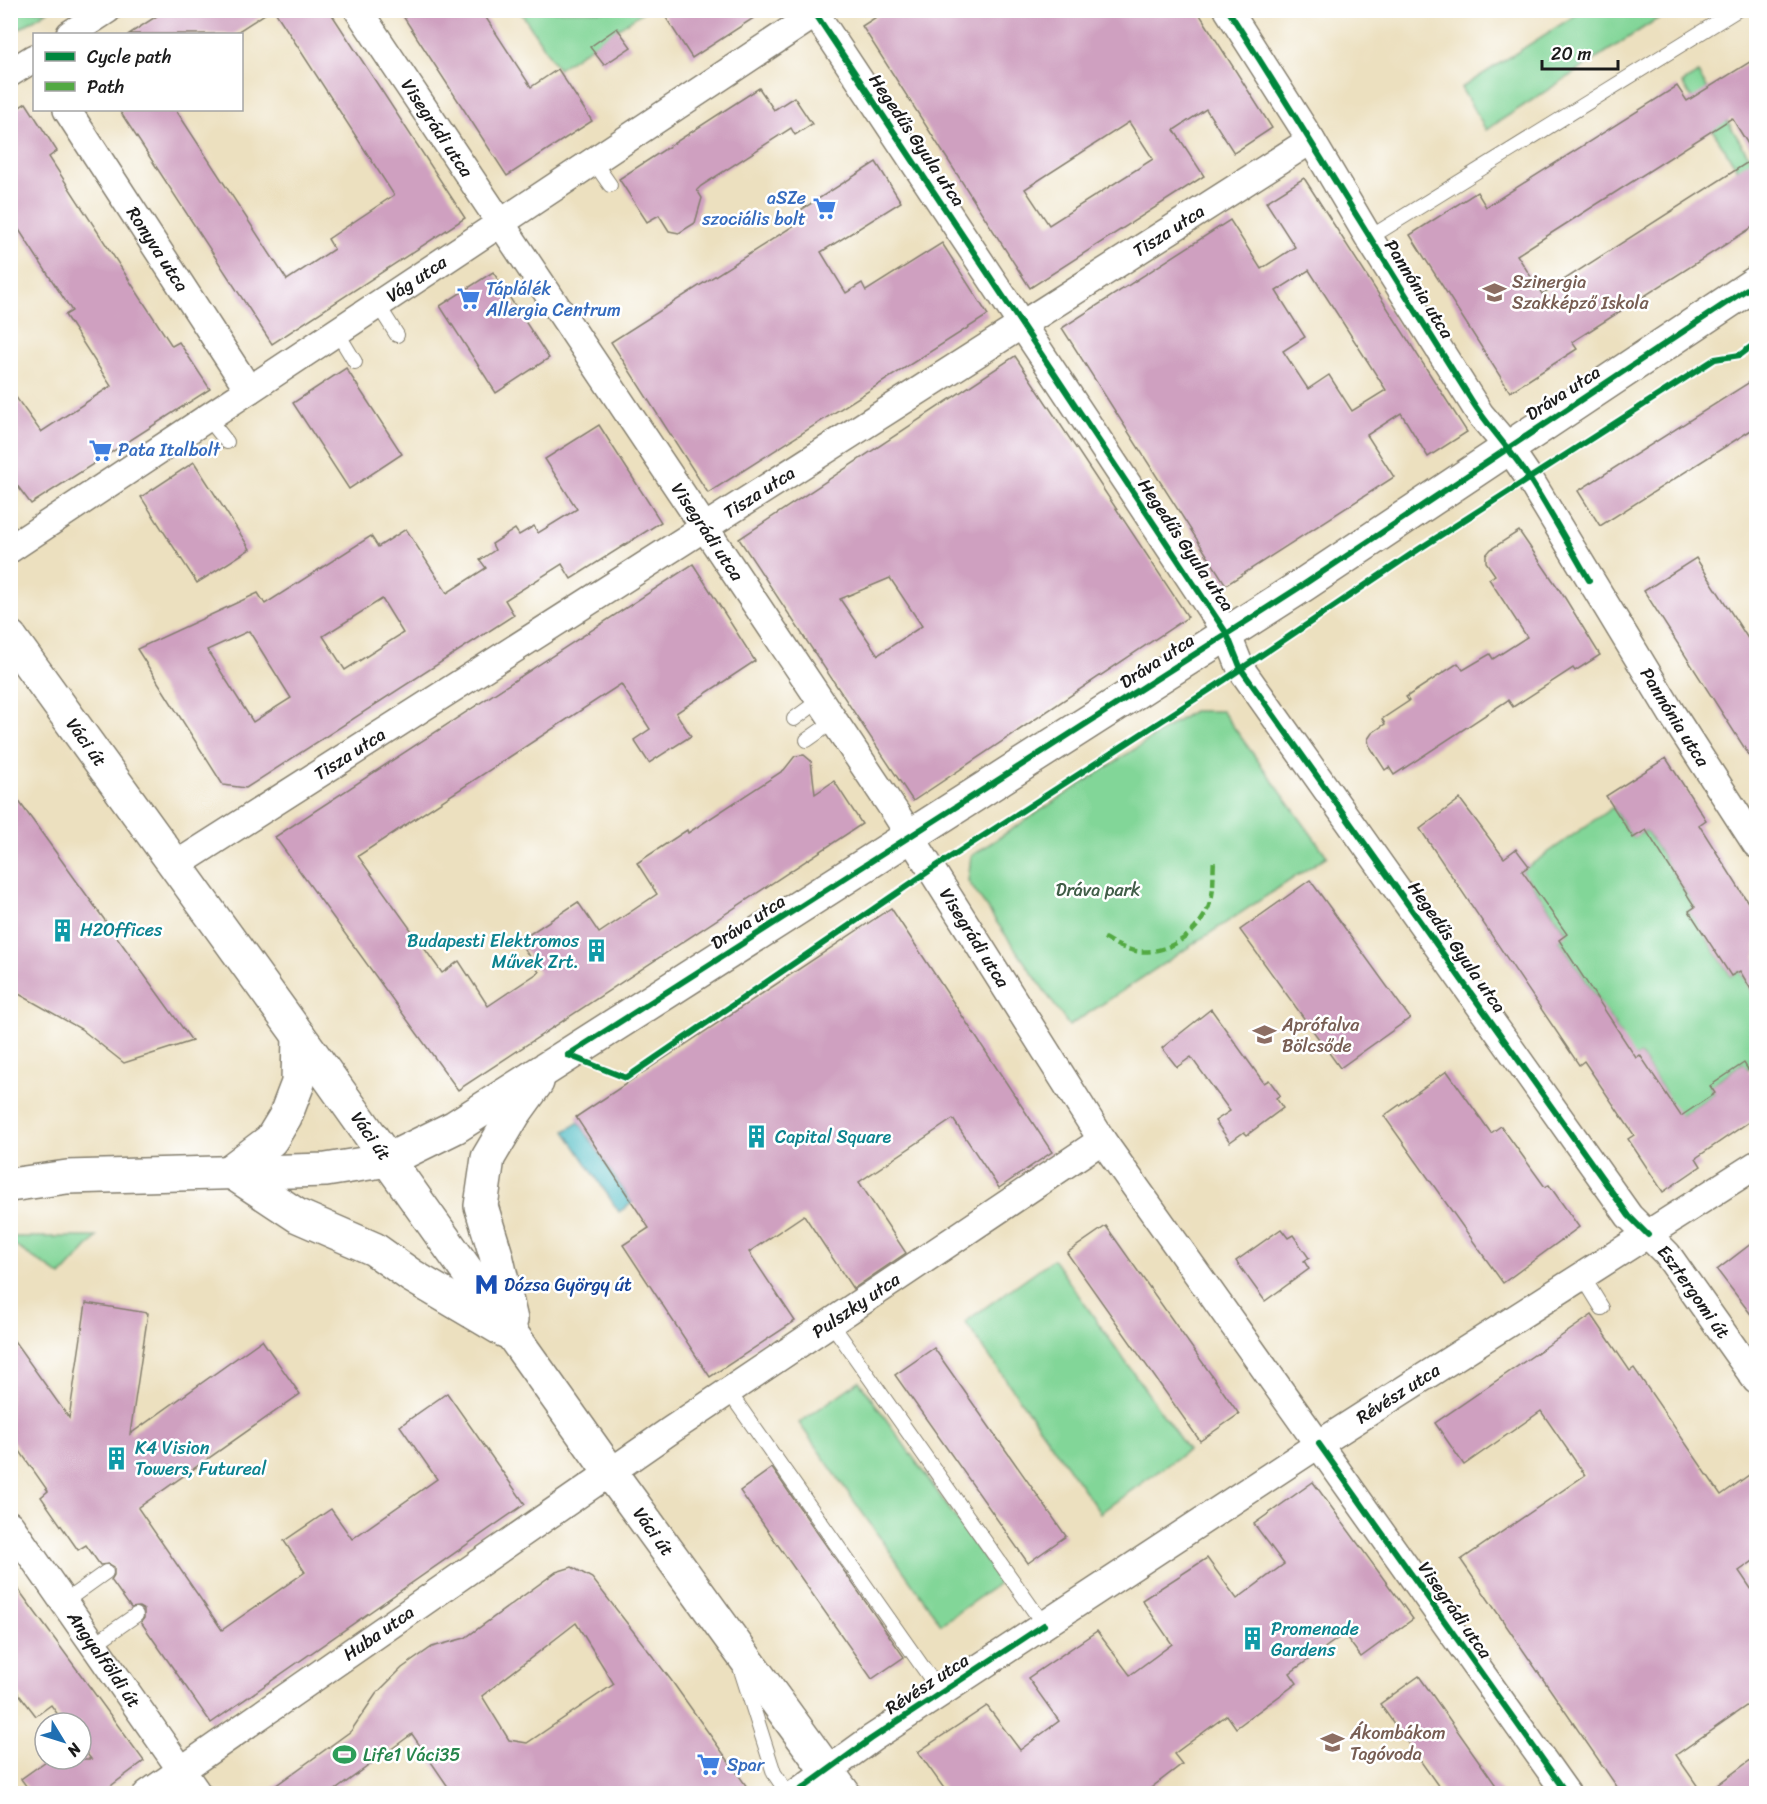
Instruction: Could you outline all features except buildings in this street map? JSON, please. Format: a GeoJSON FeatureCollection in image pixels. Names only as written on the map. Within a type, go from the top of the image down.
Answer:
{"type":"FeatureCollection","features":[{"type":"Feature","properties":{"kind":"main road","name":"Dráva utca"},"geometry":{"type":"LineString","coordinates":[[388,1160],[455,1127],[1227,634],[1756,283]]}},
{"type":"Feature","properties":{"kind":"main road","name":"Váci út"},"geometry":{"type":"LineString","coordinates":[[10,637],[299,1036],[610,1472],[836,1782]]}},
{"type":"Feature","properties":{"kind":"main road"},"geometry":{"type":"LineString","coordinates":[[230,1171],[271,1140],[285,1117],[298,1083],[299,1036]]}},
{"type":"Feature","properties":{"kind":"main road"},"geometry":{"type":"LineString","coordinates":[[515,1337],[496,1255],[481,1206],[488,1158],[514,1114],[549,1067]]}},
{"type":"Feature","properties":{"kind":"main road"},"geometry":{"type":"LineString","coordinates":[[10,1185],[68,1177],[326,1170],[388,1160]]}},
{"type":"Feature","properties":{"kind":"main road"},"geometry":{"type":"LineString","coordinates":[[230,1171],[298,1216],[374,1249],[412,1276],[515,1337]]}},
{"type":"Feature","properties":{"kind":"street"},"geometry":{"type":"LineString","coordinates":[[72,33],[107,10]]}},
{"type":"Feature","properties":{"kind":"street","name":"Visegrádi utca"},"geometry":{"type":"LineString","coordinates":[[358,10],[911,836],[1102,1140],[1567,1794]]}},
{"type":"Feature","properties":{"kind":"street","name":"Pannónia utca"},"geometry":{"type":"LineString","coordinates":[[1228,10],[1480,414],[1508,447],[1529,478],[1666,705],[1756,844]]}},
{"type":"Feature","properties":{"kind":"street","name":"Vág utca"},"geometry":{"type":"LineString","coordinates":[[10,549],[817,12]]}},
{"type":"Feature","properties":{"kind":"street","name":"Hegedűs Gyula utca"},"geometry":{"type":"LineString","coordinates":[[817,12],[1227,634],[1240,669],[1629,1216],[1648,1235]]}},
{"type":"Feature","properties":{"kind":"street"},"geometry":{"type":"LineString","coordinates":[[10,73],[33,60]]}},
{"type":"Feature","properties":{"kind":"street","name":"Ronyva utca"},"geometry":{"type":"LineString","coordinates":[[68,111],[249,390]]}},
{"type":"Feature","properties":{"kind":"street","name":"Tisza utca"},"geometry":{"type":"LineString","coordinates":[[176,865],[1311,140]]}},
{"type":"Feature","properties":{"kind":"street","name":"Pulszky utca"},"geometry":{"type":"LineString","coordinates":[[610,1472],[1102,1140]]}},
{"type":"Feature","properties":{"kind":"street","name":"Révész utca"},"geometry":{"type":"LineString","coordinates":[[795,1794],[836,1782],[871,1738],[1319,1444],[1756,1165]]}},
{"type":"Feature","properties":{"kind":"street","name":"Esztergomi út"},"geometry":{"type":"LineString","coordinates":[[1648,1235],[1667,1254],[1756,1380]]}},
{"type":"Feature","properties":{"kind":"street","name":"Huba utca"},"geometry":{"type":"LineString","coordinates":[[147,1794],[610,1472]]}},
{"type":"Feature","properties":{"kind":"street","name":"Angyalföldi út"},"geometry":{"type":"LineString","coordinates":[[10,1526],[198,1794]]}},
{"type":"Feature","properties":{"kind":"lane"},"geometry":{"type":"LineString","coordinates":[[1369,238],[1737,10]]}},
{"type":"Feature","properties":{"kind":"lane"},"geometry":{"type":"LineString","coordinates":[[594,162],[610,185]]}},
{"type":"Feature","properties":{"kind":"lane"},"geometry":{"type":"LineString","coordinates":[[378,305],[397,335]]}},
{"type":"Feature","properties":{"kind":"lane"},"geometry":{"type":"LineString","coordinates":[[337,332],[356,362]]}},
{"type":"Feature","properties":{"kind":"lane"},"geometry":{"type":"LineString","coordinates":[[208,418],[227,442]]}},
{"type":"Feature","properties":{"kind":"lane"},"geometry":{"type":"LineString","coordinates":[[794,719],[827,710]]}},
{"type":"Feature","properties":{"kind":"lane"},"geometry":{"type":"LineString","coordinates":[[807,740],[827,710]]}},
{"type":"Feature","properties":{"kind":"lane"},"geometry":{"type":"LineString","coordinates":[[1583,1277],[1602,1308]]}},
{"type":"Feature","properties":{"kind":"lane"},"geometry":{"type":"LineString","coordinates":[[831,1323],[1044,1625]]}},
{"type":"Feature","properties":{"kind":"lane"},"geometry":{"type":"LineString","coordinates":[[729,1392],[941,1693]]}},
{"type":"Feature","properties":{"kind":"lane"},"geometry":{"type":"LineString","coordinates":[[64,1602],[106,1572]]}},
{"type":"Feature","properties":{"kind":"lane"},"geometry":{"type":"LineString","coordinates":[[93,1645],[136,1615]]}},
{"type":"Feature","properties":{"kind":"lane","name":"Váci út"},"geometry":{"type":"LineString","coordinates":[[730,1637],[774,1773],[788,1794]]}},
{"type":"Feature","properties":{"kind":"green space"},"geometry":{"type":"Polygon","coordinates":[[[10,11],[48,11],[18,30],[11,19],[10,11]]]}},
{"type":"Feature","properties":{"kind":"green space"},"geometry":{"type":"Polygon","coordinates":[[[520,11],[644,11],[558,69],[520,11]]]}},
{"type":"Feature","properties":{"kind":"green space"},"geometry":{"type":"Polygon","coordinates":[[[1582,11],[1673,11],[1486,130],[1461,88],[1582,11]]]}},
{"type":"Feature","properties":{"kind":"green space"},"geometry":{"type":"Polygon","coordinates":[[[1698,73],[1756,168],[1756,198],[1682,83],[1698,73]]]}},
{"type":"Feature","properties":{"kind":"green space","name":"Dráva park"},"geometry":{"type":"Polygon","coordinates":[[[1193,711],[1222,711],[1327,856],[1069,1026],[968,881],[971,856],[1193,711]]]}},
{"type":"Feature","properties":{"kind":"green space"},"geometry":{"type":"Polygon","coordinates":[[[1613,807],[1633,838],[1646,830],[1695,907],[1689,911],[1731,976],[1740,971],[1756,998],[1756,1064],[1748,1069],[1743,1063],[1710,1086],[1715,1093],[1675,1120],[1665,1092],[1640,1055],[1599,1083],[1621,1035],[1559,940],[1567,933],[1522,871],[1613,807]]]}},
{"type":"Feature","properties":{"kind":"green space"},"geometry":{"type":"Polygon","coordinates":[[[11,1237],[97,1237],[61,1276],[11,1243],[11,1237]]]}},
{"type":"Feature","properties":{"kind":"green space"},"geometry":{"type":"Polygon","coordinates":[[[1053,1259],[1188,1450],[1100,1513],[965,1322],[1053,1259]]]}},
{"type":"Feature","properties":{"kind":"green space"},"geometry":{"type":"Polygon","coordinates":[[[859,1381],[1001,1582],[941,1624],[799,1423],[859,1381]]]}},
{"type":"Feature","properties":{"kind":"water"},"geometry":{"type":"Polygon","coordinates":[[[579,1122],[632,1203],[619,1212],[565,1131],[579,1122]]]}},
{"type":"Feature","properties":{"kind":"marked path"},"geometry":{"type":"LineString","coordinates":[[1104,938],[1121,947],[1138,951],[1153,951],[1180,941],[1201,921],[1208,909],[1213,891],[1214,859]]}},
{"type":"Feature","properties":{"kind":"cycle path"},"geometry":{"type":"LineString","coordinates":[[813,10],[1227,634],[1241,669],[1629,1216],[1648,1235]]}},
{"type":"Feature","properties":{"kind":"cycle path"},"geometry":{"type":"LineString","coordinates":[[1228,10],[1472,401],[1529,478],[1589,580]]}},
{"type":"Feature","properties":{"kind":"cycle path"},"geometry":{"type":"LineString","coordinates":[[568,1055],[1303,585],[1756,283]]}},
{"type":"Feature","properties":{"kind":"cycle path"},"geometry":{"type":"LineString","coordinates":[[568,1055],[626,1078],[932,869],[1217,685],[1419,549],[1715,359],[1740,355],[1756,343]]}},
{"type":"Feature","properties":{"kind":"cycle path"},"geometry":{"type":"LineString","coordinates":[[1319,1444],[1567,1794]]}},
{"type":"Feature","properties":{"kind":"cycle path"},"geometry":{"type":"LineString","coordinates":[[795,1794],[871,1739],[1044,1625]]}},
{"type":"Feature","properties":{"kind":"place","name":"aSZe szociális bolt"},"geometry":{"type":"Point","coordinates":[824,208]}},
{"type":"Feature","properties":{"kind":"place","name":"Szinergia Szakképző Iskola"},"geometry":{"type":"Point","coordinates":[1494,292]}},
{"type":"Feature","properties":{"kind":"place","name":"Táplálék Allergia Centrum"},"geometry":{"type":"Point","coordinates":[468,299]}},
{"type":"Feature","properties":{"kind":"place","name":"Pata Italbolt"},"geometry":{"type":"Point","coordinates":[100,450]}},
{"type":"Feature","properties":{"kind":"place","name":"H2Offices"},"geometry":{"type":"Point","coordinates":[62,930]}},
{"type":"Feature","properties":{"kind":"place","name":"Budapesti Elektromos Művek Zrt."},"geometry":{"type":"Point","coordinates":[597,951]}},
{"type":"Feature","properties":{"kind":"place","name":"Aprófalva Bölcsőde"},"geometry":{"type":"Point","coordinates":[1264,1035]}},
{"type":"Feature","properties":{"kind":"place","name":"Capital Square"},"geometry":{"type":"Point","coordinates":[757,1137]}},
{"type":"Feature","properties":{"kind":"place","name":"Dózsa György út"},"geometry":{"type":"Point","coordinates":[486,1285]}},
{"type":"Feature","properties":{"kind":"place","name":"K4 Vision Towers, Futureal"},"geometry":{"type":"Point","coordinates":[117,1458]}},
{"type":"Feature","properties":{"kind":"place","name":"Promenade Gardens"},"geometry":{"type":"Point","coordinates":[1253,1639]}},
{"type":"Feature","properties":{"kind":"place","name":"Ákombákom Tagóvoda"},"geometry":{"type":"Point","coordinates":[1332,1743]}},
{"type":"Feature","properties":{"kind":"place","name":"Life1 Váci35"},"geometry":{"type":"Point","coordinates":[345,1755]}},
{"type":"Feature","properties":{"kind":"place","name":"Spar"},"geometry":{"type":"Point","coordinates":[709,1765]}}]}
